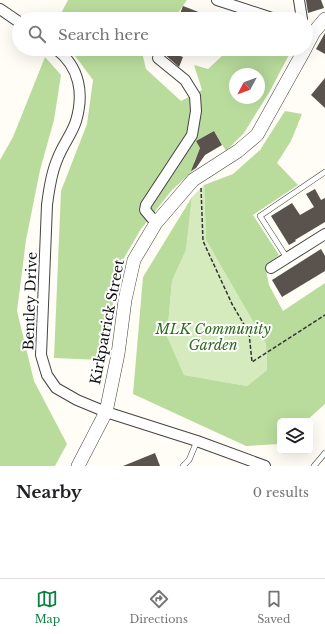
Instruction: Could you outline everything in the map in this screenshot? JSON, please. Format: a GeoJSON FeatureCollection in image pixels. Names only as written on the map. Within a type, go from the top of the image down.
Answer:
{"type":"FeatureCollection","features":[{"type":"Feature","properties":{"kind":"street"},"geometry":{"type":"LineString","coordinates":[[217,0],[254,12]]}},
{"type":"Feature","properties":{"kind":"street"},"geometry":{"type":"LineString","coordinates":[[299,0],[301,12]]}},
{"type":"Feature","properties":{"kind":"street"},"geometry":{"type":"LineString","coordinates":[[0,9],[12,17]]}},
{"type":"Feature","properties":{"kind":"street","name":"Kirkpatrick Street"},"geometry":{"type":"LineString","coordinates":[[313,29],[325,19]]}},
{"type":"Feature","properties":{"kind":"street","name":"Bentley Drive"},"geometry":{"type":"LineString","coordinates":[[62,56],[75,70],[81,91],[76,121],[57,159],[50,183],[47,205],[41,355],[47,375],[56,388],[77,400],[106,412],[197,441],[265,466]]}},
{"type":"Feature","properties":{"kind":"street","name":"Kirkpatrick Street"},"geometry":{"type":"LineString","coordinates":[[80,465],[106,412],[118,354],[125,300],[134,260],[156,223],[193,180],[238,151],[257,135],[301,56]]}},
{"type":"Feature","properties":{"kind":"street"},"geometry":{"type":"LineString","coordinates":[[156,223],[145,210],[146,205],[192,135],[196,111],[195,96],[185,80],[158,58]]}},
{"type":"Feature","properties":{"kind":"street"},"geometry":{"type":"LineString","coordinates":[[271,268],[325,234]]}},
{"type":"Feature","properties":{"kind":"lane"},"geometry":{"type":"LineString","coordinates":[[287,258],[260,216],[325,172]]}},
{"type":"Feature","properties":{"kind":"lane"},"geometry":{"type":"LineString","coordinates":[[183,466],[189,460],[197,441]]}},
{"type":"Feature","properties":{"kind":"lane"},"geometry":{"type":"LineString","coordinates":[[314,466],[325,453]]}},
{"type":"Feature","properties":{"kind":"path"},"geometry":{"type":"LineString","coordinates":[[201,176],[203,241],[232,304],[249,333],[252,362],[325,315]]}},
{"type":"Feature","properties":{"kind":"green space"},"geometry":{"type":"Polygon","coordinates":[[[68,0],[187,0],[179,12],[62,12],[68,0]]]}},
{"type":"Feature","properties":{"kind":"green space"},"geometry":{"type":"Polygon","coordinates":[[[75,56],[143,56],[146,69],[181,101],[202,90],[194,65],[208,69],[222,56],[288,56],[265,99],[265,68],[229,68],[229,104],[262,104],[244,133],[226,151],[214,131],[196,141],[200,148],[194,162],[197,167],[172,190],[141,229],[117,270],[107,356],[102,360],[54,358],[61,191],[87,124],[93,80],[75,56]]]}},
{"type":"Feature","properties":{"kind":"green space"},"geometry":{"type":"Polygon","coordinates":[[[45,57],[61,75],[54,120],[40,170],[26,240],[17,311],[34,381],[67,444],[55,466],[0,466],[0,160],[13,137],[45,57]]]}},
{"type":"Feature","properties":{"kind":"green space"},"geometry":{"type":"Polygon","coordinates":[[[285,111],[302,114],[291,141],[277,163],[298,185],[253,215],[279,255],[265,266],[269,285],[283,311],[325,283],[325,404],[309,418],[277,418],[277,444],[246,446],[133,394],[143,277],[192,197],[186,250],[172,281],[167,336],[184,375],[247,386],[267,370],[266,344],[206,240],[204,185],[233,174],[260,150],[285,111]]]}},
{"type":"Feature","properties":{"kind":"green space","name":"MLK Community Garden"},"geometry":{"type":"Polygon","coordinates":[[[204,185],[206,240],[266,344],[267,370],[247,386],[184,375],[167,336],[172,281],[186,250],[192,197],[204,185]]]}},
{"type":"Feature","properties":{"kind":"building"},"geometry":{"type":"Polygon","coordinates":[[[306,0],[321,0],[324,8],[308,12],[306,0]]]}},
{"type":"Feature","properties":{"kind":"building"},"geometry":{"type":"Polygon","coordinates":[[[183,6],[198,12],[181,12],[183,6]]]}},
{"type":"Feature","properties":{"kind":"building"},"geometry":{"type":"Polygon","coordinates":[[[325,33],[325,54],[316,49],[325,33]]]}},
{"type":"Feature","properties":{"kind":"building"},"geometry":{"type":"Polygon","coordinates":[[[166,56],[183,57],[179,67],[166,56]]]}},
{"type":"Feature","properties":{"kind":"building"},"geometry":{"type":"Polygon","coordinates":[[[325,78],[325,108],[311,95],[325,78]]]}},
{"type":"Feature","properties":{"kind":"building"},"geometry":{"type":"Polygon","coordinates":[[[214,131],[222,145],[205,155],[196,168],[191,171],[200,148],[196,141],[214,131]]]}},
{"type":"Feature","properties":{"kind":"building"},"geometry":{"type":"Polygon","coordinates":[[[315,189],[321,200],[325,198],[325,222],[289,245],[271,216],[292,203],[300,215],[314,207],[306,194],[315,189]]]}},
{"type":"Feature","properties":{"kind":"building"},"geometry":{"type":"Polygon","coordinates":[[[321,249],[325,256],[325,271],[282,297],[272,280],[321,249]]]}},
{"type":"Feature","properties":{"kind":"building"},"geometry":{"type":"Polygon","coordinates":[[[155,453],[160,466],[123,466],[155,453]]]}}]}
